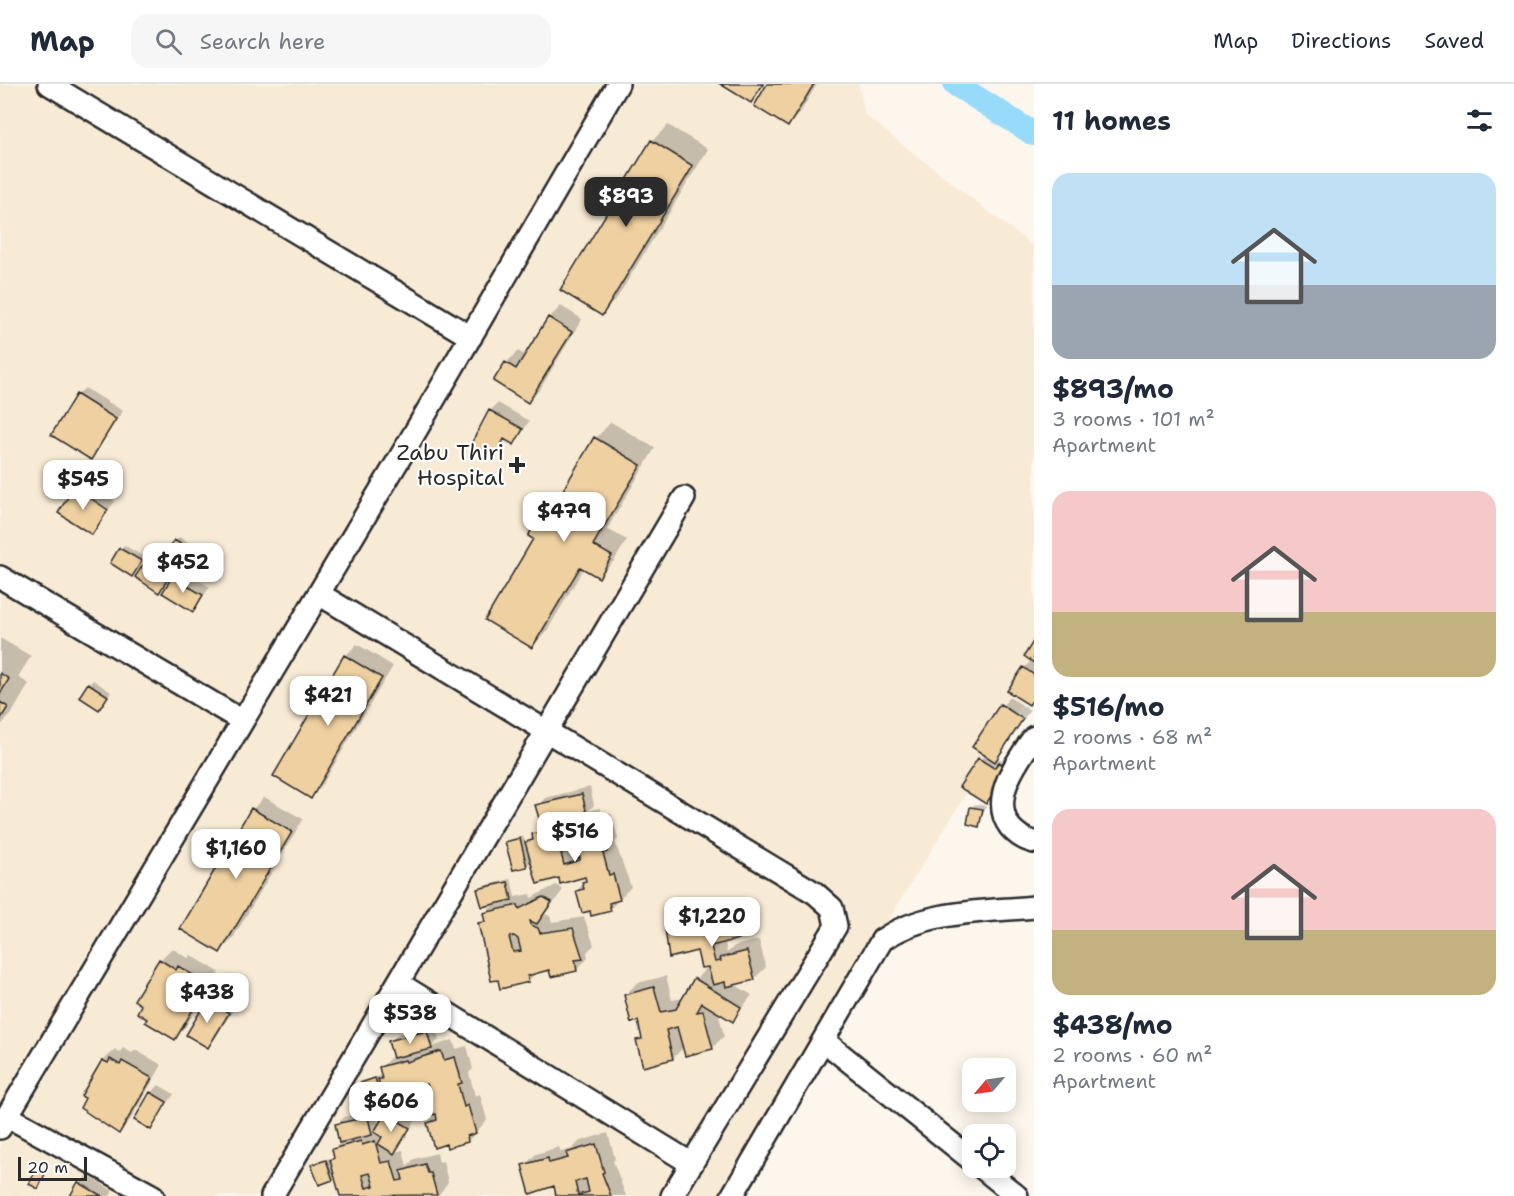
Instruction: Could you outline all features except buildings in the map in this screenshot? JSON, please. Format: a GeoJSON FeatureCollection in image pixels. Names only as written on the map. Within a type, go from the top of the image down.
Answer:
{"type":"FeatureCollection","features":[{"type":"Feature","properties":{"kind":"street"},"geometry":{"type":"LineString","coordinates":[[49,84],[471,337]]}},
{"type":"Feature","properties":{"kind":"street"},"geometry":{"type":"LineString","coordinates":[[153,1196],[4,1122],[241,720],[319,594],[618,84]]}},
{"type":"Feature","properties":{"kind":"street"},"geometry":{"type":"LineString","coordinates":[[272,1196],[684,498]]}},
{"type":"Feature","properties":{"kind":"street"},"geometry":{"type":"LineString","coordinates":[[0,577],[241,720]]}},
{"type":"Feature","properties":{"kind":"street"},"geometry":{"type":"LineString","coordinates":[[319,594],[547,729],[815,893],[832,908],[836,926],[672,1196]]}},
{"type":"Feature","properties":{"kind":"street"},"geometry":{"type":"LineString","coordinates":[[1034,737],[1017,761],[1005,790],[1003,802],[1003,813],[1015,832],[1034,842]]}},
{"type":"Feature","properties":{"kind":"street"},"geometry":{"type":"LineString","coordinates":[[732,1196],[824,1041],[873,952],[893,933],[926,919],[1034,907]]}},
{"type":"Feature","properties":{"kind":"street"},"geometry":{"type":"LineString","coordinates":[[398,983],[692,1164]]}},
{"type":"Feature","properties":{"kind":"street"},"geometry":{"type":"LineString","coordinates":[[824,1041],[962,1152]]}},
{"type":"Feature","properties":{"kind":"street"},"geometry":{"type":"LineString","coordinates":[[995,1178],[1017,1196]]}},
{"type":"Feature","properties":{"kind":"shaded area","name":"Zabu Thiri Hospital"},"geometry":{"type":"Polygon","coordinates":[[[0,84],[859,84],[865,115],[1034,247],[1034,684],[718,1196],[0,1196],[0,84]]]}},
{"type":"Feature","properties":{"kind":"waterway"},"geometry":{"type":"LineString","coordinates":[[955,84],[1034,134]]}},
{"type":"Feature","properties":{"kind":"place","name":"Zabu Thiri Hospital"},"geometry":{"type":"Point","coordinates":[517,465]}}]}
